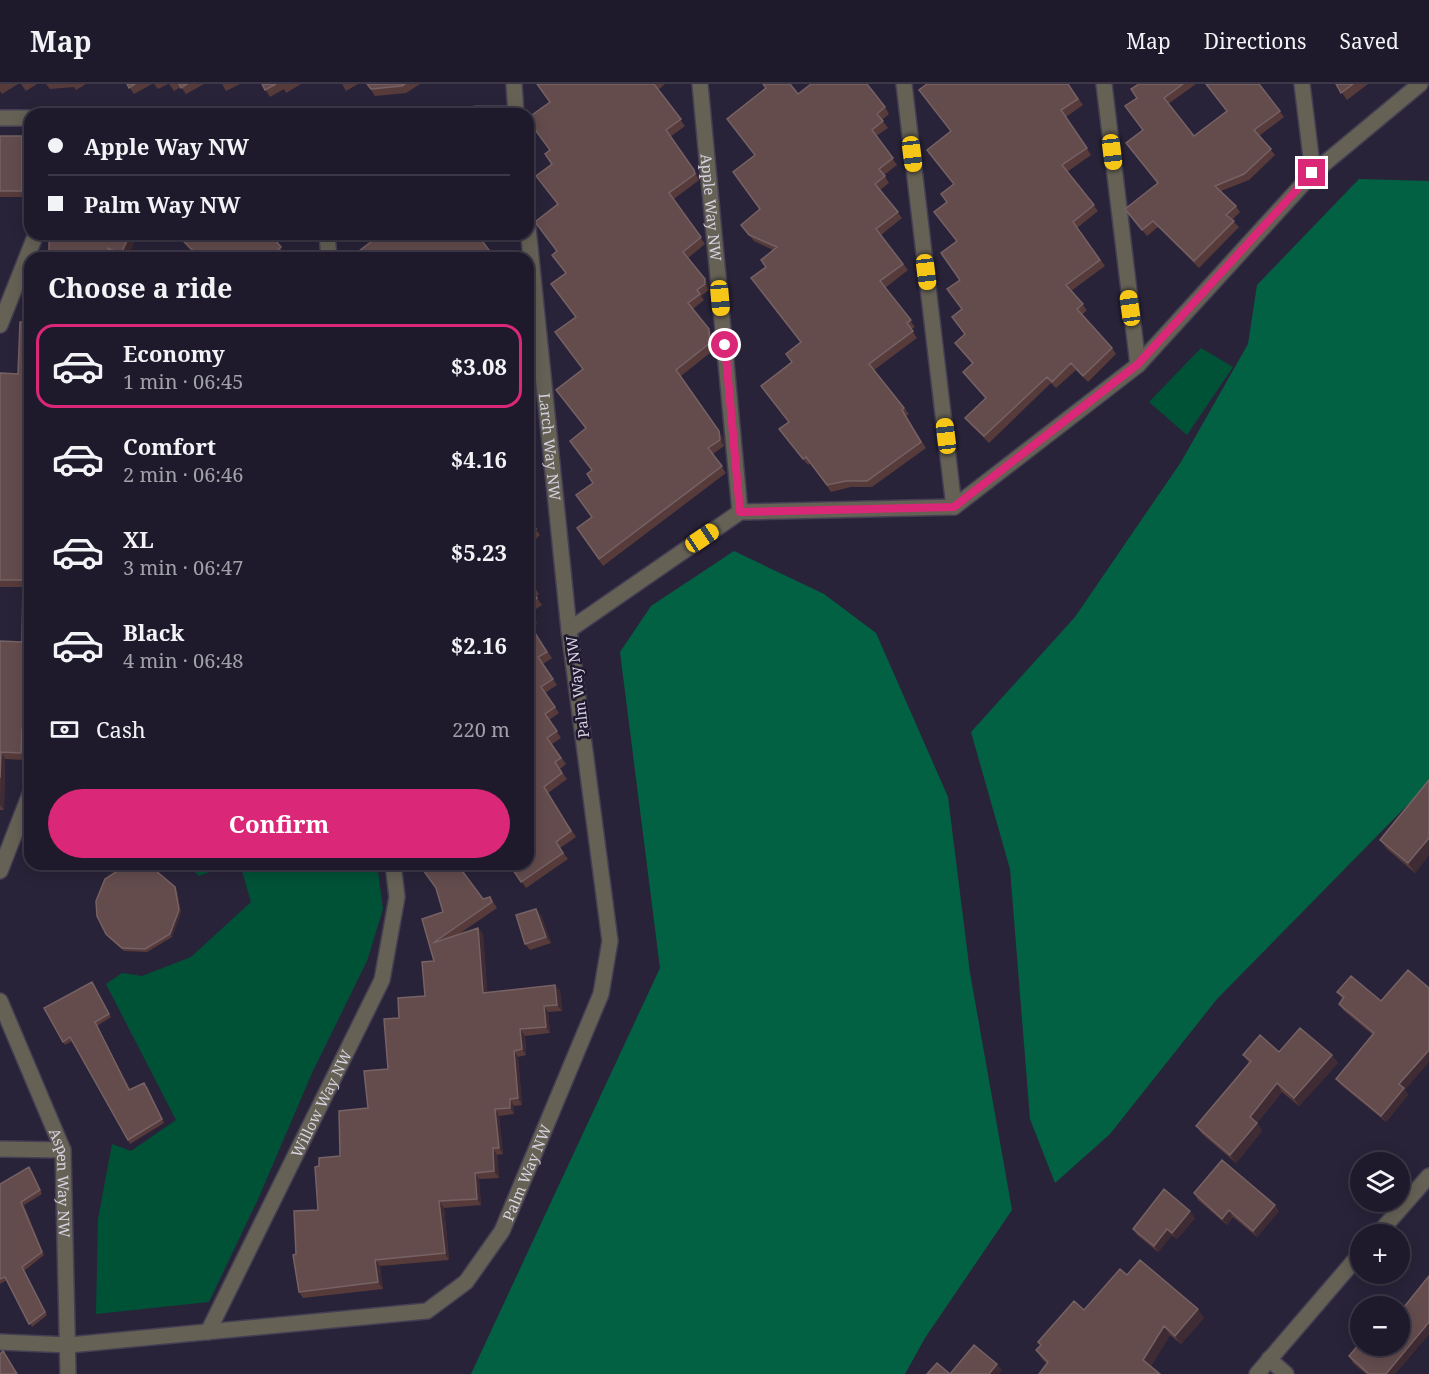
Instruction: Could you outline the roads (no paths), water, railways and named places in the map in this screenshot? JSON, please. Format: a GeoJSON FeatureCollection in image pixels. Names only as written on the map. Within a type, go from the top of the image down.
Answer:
{"type":"FeatureCollection","features":[{"type":"Feature","properties":{"kind":"street"},"geometry":{"type":"LineString","coordinates":[[514,84],[516,108]]}},
{"type":"Feature","properties":{"kind":"street","name":"Apple Way NW"},"geometry":{"type":"LineString","coordinates":[[700,84],[740,512]]}},
{"type":"Feature","properties":{"kind":"street"},"geometry":{"type":"LineString","coordinates":[[904,84],[954,507]]}},
{"type":"Feature","properties":{"kind":"street"},"geometry":{"type":"LineString","coordinates":[[1104,84],[1138,364]]}},
{"type":"Feature","properties":{"kind":"street"},"geometry":{"type":"LineString","coordinates":[[1302,84],[1312,173]]}},
{"type":"Feature","properties":{"kind":"street"},"geometry":{"type":"LineString","coordinates":[[740,512],[954,507],[1138,364],[1312,173],[1420,84]]}},
{"type":"Feature","properties":{"kind":"street"},"geometry":{"type":"LineString","coordinates":[[0,118],[24,118]]}},
{"type":"Feature","properties":{"kind":"street"},"geometry":{"type":"LineString","coordinates":[[0,325],[24,264]]}},
{"type":"Feature","properties":{"kind":"street","name":"Larch Way NW"},"geometry":{"type":"LineString","coordinates":[[534,287],[569,630]]}},
{"type":"Feature","properties":{"kind":"street","name":"Palm Way NW"},"geometry":{"type":"LineString","coordinates":[[0,1342],[69,1345],[427,1311],[466,1282],[502,1231],[601,994],[610,941],[569,630],[740,512]]}},
{"type":"Feature","properties":{"kind":"street"},"geometry":{"type":"LineString","coordinates":[[0,871],[24,809]]}},
{"type":"Feature","properties":{"kind":"street","name":"Willow Way NW"},"geometry":{"type":"LineString","coordinates":[[208,1332],[382,980],[397,897],[394,870]]}},
{"type":"Feature","properties":{"kind":"street","name":"Aspen Way NW"},"geometry":{"type":"LineString","coordinates":[[0,1001],[63,1150],[68,1374]]}},
{"type":"Feature","properties":{"kind":"street"},"geometry":{"type":"LineString","coordinates":[[0,1149],[63,1150]]}},
{"type":"Feature","properties":{"kind":"street"},"geometry":{"type":"LineString","coordinates":[[1387,1224],[1429,1176]]}},
{"type":"Feature","properties":{"kind":"street"},"geometry":{"type":"LineString","coordinates":[[1257,1374],[1350,1266]]}},
{"type":"Feature","properties":{"kind":"street"},"geometry":{"type":"LineString","coordinates":[[1269,1359],[1286,1374]]}}]}
